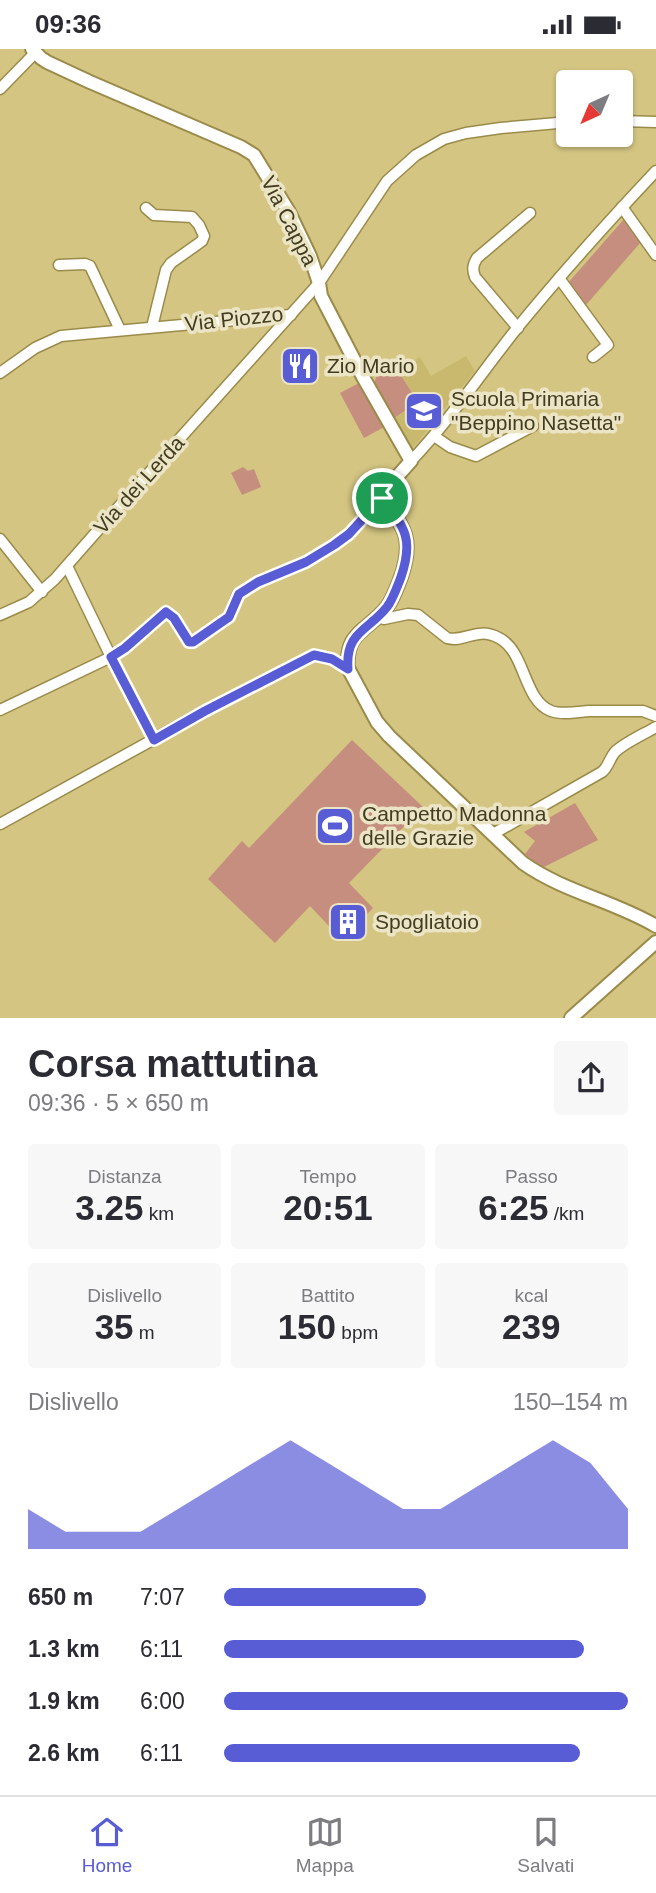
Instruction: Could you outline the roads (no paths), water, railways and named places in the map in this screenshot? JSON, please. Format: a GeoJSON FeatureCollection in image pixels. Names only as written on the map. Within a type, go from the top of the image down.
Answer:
{"type":"FeatureCollection","features":[{"type":"Feature","properties":{"kind":"street","name":"Via Cappa"},"geometry":{"type":"LineString","coordinates":[[0,89],[33,51],[47,62],[254,155],[289,212],[310,255],[321,296],[411,461]]}},
{"type":"Feature","properties":{"kind":"street"},"geometry":{"type":"LineString","coordinates":[[634,121],[656,122]]}},
{"type":"Feature","properties":{"kind":"street","name":"Via Piozzo"},"geometry":{"type":"LineString","coordinates":[[0,373],[51,339],[61,336],[291,316],[319,283],[387,181],[416,155],[430,145],[466,133],[556,123]]}},
{"type":"Feature","properties":{"kind":"street"},"geometry":{"type":"LineString","coordinates":[[0,710],[111,657],[166,612],[174,618],[189,642],[193,642],[229,617],[239,594],[258,582],[306,562],[349,534],[434,436],[559,278],[656,171]]}},
{"type":"Feature","properties":{"kind":"street"},"geometry":{"type":"LineString","coordinates":[[622,207],[656,255]]}},
{"type":"Feature","properties":{"kind":"street","name":"Via Piozzo"},"geometry":{"type":"LineString","coordinates":[[146,208],[154,215],[192,217],[204,236],[202,241],[171,263],[166,270],[152,327]]}},
{"type":"Feature","properties":{"kind":"street"},"geometry":{"type":"LineString","coordinates":[[518,328],[475,277],[473,264],[530,213]]}},
{"type":"Feature","properties":{"kind":"street"},"geometry":{"type":"LineString","coordinates":[[59,265],[90,266],[120,330]]}},
{"type":"Feature","properties":{"kind":"street"},"geometry":{"type":"LineString","coordinates":[[559,278],[608,345],[593,357]]}},
{"type":"Feature","properties":{"kind":"street","name":"Via dei Lerda"},"geometry":{"type":"LineString","coordinates":[[0,615],[21,606],[42,592],[291,316]]}},
{"type":"Feature","properties":{"kind":"street"},"geometry":{"type":"LineString","coordinates":[[256,319],[267,341]]}},
{"type":"Feature","properties":{"kind":"street"},"geometry":{"type":"LineString","coordinates":[[434,436],[450,447],[476,456],[533,425]]}},
{"type":"Feature","properties":{"kind":"street"},"geometry":{"type":"LineString","coordinates":[[382,498],[403,529],[407,552],[397,587],[388,605],[352,640],[347,659],[348,669],[377,722],[523,863],[546,878],[656,926]]}},
{"type":"Feature","properties":{"kind":"street"},"geometry":{"type":"LineString","coordinates":[[0,539],[42,592]]}},
{"type":"Feature","properties":{"kind":"street"},"geometry":{"type":"LineString","coordinates":[[67,566],[154,740]]}},
{"type":"Feature","properties":{"kind":"street"},"geometry":{"type":"LineString","coordinates":[[378,616],[384,619],[408,614],[418,615],[453,640],[476,633],[496,636],[512,648],[537,700],[552,712],[643,712],[656,716]]}},
{"type":"Feature","properties":{"kind":"street"},"geometry":{"type":"LineString","coordinates":[[0,824],[205,711],[314,655],[332,659],[348,669]]}},
{"type":"Feature","properties":{"kind":"street"},"geometry":{"type":"LineString","coordinates":[[493,834],[602,772],[619,749],[656,727]]}},
{"type":"Feature","properties":{"kind":"street"},"geometry":{"type":"LineString","coordinates":[[571,1018],[656,942]]}},
{"type":"Feature","properties":{"kind":"place","name":"Zio Mario"},"geometry":{"type":"Point","coordinates":[300,366]}},
{"type":"Feature","properties":{"kind":"place","name":"Scuola Primaria \"Beppino Nasetta\""},"geometry":{"type":"Point","coordinates":[424,411]}},
{"type":"Feature","properties":{"kind":"place","name":"Campetto Madonna delle Grazie"},"geometry":{"type":"Point","coordinates":[335,826]}},
{"type":"Feature","properties":{"kind":"place","name":"Spogliatoio"},"geometry":{"type":"Point","coordinates":[348,922]}}]}
